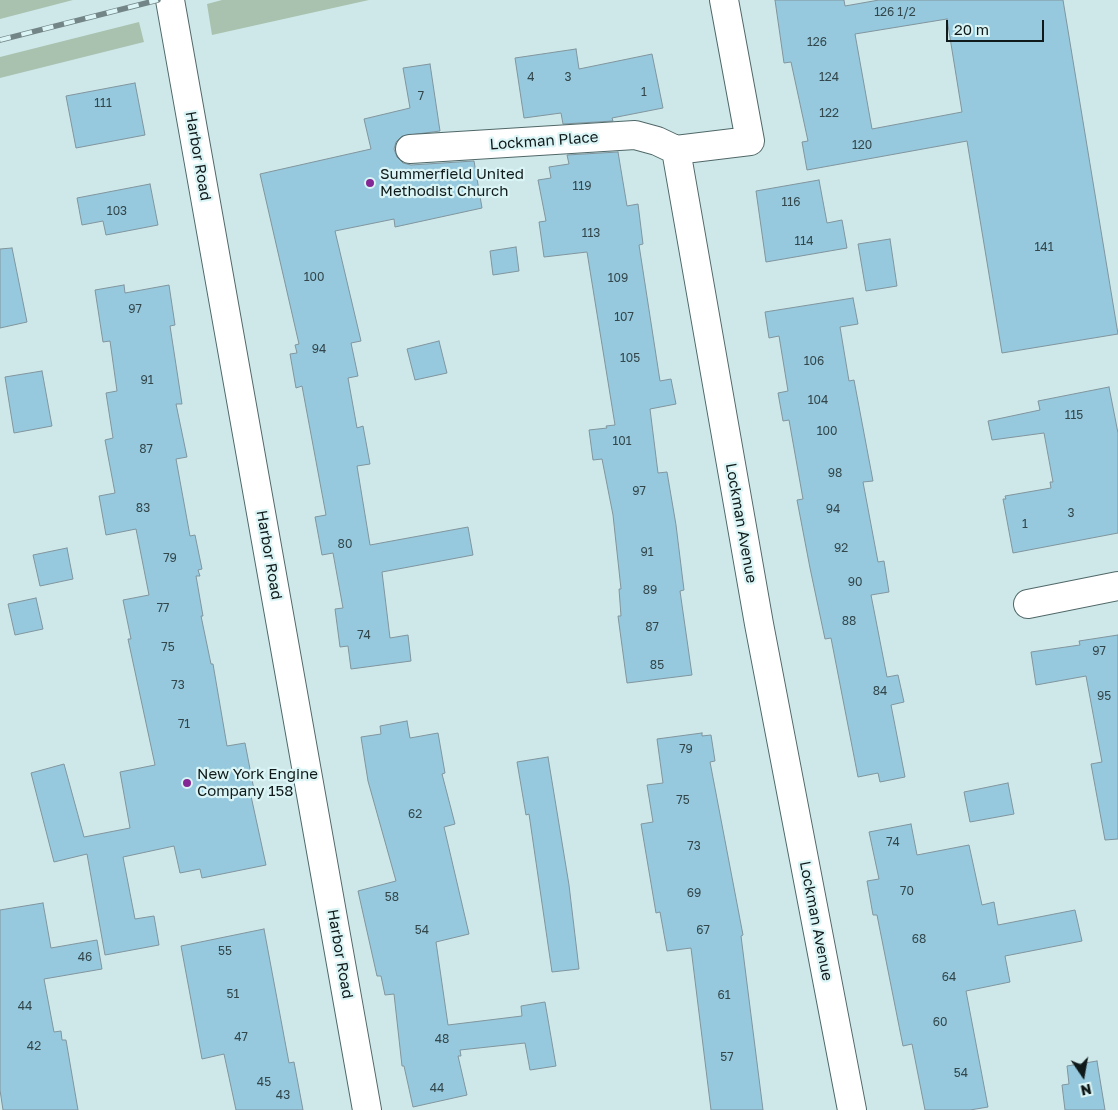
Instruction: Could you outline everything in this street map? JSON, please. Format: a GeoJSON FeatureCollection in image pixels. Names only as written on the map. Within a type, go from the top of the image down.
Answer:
{"type":"FeatureCollection","features":[{"type":"Feature","properties":{"kind":"street","name":"Harbor Road"},"geometry":{"type":"LineString","coordinates":[[170,0],[368,1110]]}},
{"type":"Feature","properties":{"kind":"street"},"geometry":{"type":"LineString","coordinates":[[676,150],[750,141],[724,0]]}},
{"type":"Feature","properties":{"kind":"street","name":"Lockman Place"},"geometry":{"type":"LineString","coordinates":[[410,149],[635,135],[657,141],[676,150]]}},
{"type":"Feature","properties":{"kind":"street","name":"Lockman Avenue"},"geometry":{"type":"LineString","coordinates":[[676,150],[759,624],[852,1110]]}},
{"type":"Feature","properties":{"kind":"street"},"geometry":{"type":"LineString","coordinates":[[1028,604],[1118,586]]}},
{"type":"Feature","properties":{"kind":"green space"},"geometry":{"type":"Polygon","coordinates":[[[0,0],[73,0],[0,19],[0,0]]]}},
{"type":"Feature","properties":{"kind":"green space"},"geometry":{"type":"Polygon","coordinates":[[[222,0],[369,0],[212,35],[207,4],[222,0]]]}},
{"type":"Feature","properties":{"kind":"green space"},"geometry":{"type":"Polygon","coordinates":[[[139,22],[144,42],[0,78],[0,57],[139,22]]]}},
{"type":"Feature","properties":{"kind":"building"},"geometry":{"type":"Polygon","coordinates":[[[775,0],[844,0],[845,6],[879,0],[1063,0],[1118,334],[1002,353],[967,141],[807,170],[802,142],[808,141],[791,62],[784,63],[775,0]],[[947,19],[855,34],[872,129],[962,112],[947,19]]]}},
{"type":"Feature","properties":{"kind":"building"},"geometry":{"type":"Polygon","coordinates":[[[576,49],[579,69],[652,54],[663,108],[612,118],[613,121],[563,124],[561,113],[524,118],[515,58],[576,49]]]}},
{"type":"Feature","properties":{"kind":"building"},"geometry":{"type":"Polygon","coordinates":[[[430,64],[440,131],[402,136],[396,142],[394,149],[397,157],[403,163],[411,165],[474,161],[482,208],[395,227],[394,219],[335,231],[361,341],[351,343],[358,376],[348,378],[357,428],[363,426],[370,464],[357,466],[370,545],[468,527],[473,555],[382,572],[390,638],[408,635],[411,661],[351,669],[348,646],[340,647],[335,609],[343,608],[333,553],[322,555],[315,517],[326,515],[302,386],[296,388],[290,354],[297,353],[295,345],[299,344],[260,174],[371,149],[364,119],[410,108],[403,68],[430,64]]]}},
{"type":"Feature","properties":{"kind":"building"},"geometry":{"type":"Polygon","coordinates":[[[135,83],[145,135],[76,148],[66,96],[135,83]]]}},
{"type":"Feature","properties":{"kind":"building"},"geometry":{"type":"Polygon","coordinates":[[[618,152],[627,206],[638,204],[643,244],[639,245],[660,381],[671,379],[676,404],[650,409],[658,473],[667,472],[676,525],[684,590],[680,591],[692,675],[627,683],[618,616],[621,616],[619,589],[621,589],[613,515],[602,459],[593,460],[589,430],[615,425],[587,252],[544,257],[539,222],[546,221],[538,180],[551,178],[549,167],[569,164],[567,155],[618,152]]]}},
{"type":"Feature","properties":{"kind":"building"},"geometry":{"type":"Polygon","coordinates":[[[819,180],[827,223],[842,220],[847,248],[766,262],[756,191],[819,180]]]}},
{"type":"Feature","properties":{"kind":"building"},"geometry":{"type":"Polygon","coordinates":[[[150,184],[158,225],[106,235],[103,221],[82,225],[77,198],[150,184]]]}},
{"type":"Feature","properties":{"kind":"building"},"geometry":{"type":"Polygon","coordinates":[[[890,239],[897,286],[866,291],[858,244],[890,239]]]}},
{"type":"Feature","properties":{"kind":"building"},"geometry":{"type":"Polygon","coordinates":[[[516,247],[519,271],[493,275],[490,251],[516,247]]]}},
{"type":"Feature","properties":{"kind":"building"},"geometry":{"type":"Polygon","coordinates":[[[12,248],[27,322],[0,328],[0,249],[12,248]]]}},
{"type":"Feature","properties":{"kind":"building"},"geometry":{"type":"Polygon","coordinates":[[[124,285],[125,293],[169,285],[175,325],[170,326],[182,404],[176,404],[187,457],[176,459],[190,536],[195,535],[202,569],[198,570],[200,576],[196,576],[203,616],[201,616],[211,664],[213,664],[227,746],[245,743],[255,795],[251,796],[266,865],[202,878],[200,869],[180,873],[174,846],[123,857],[135,919],[154,916],[159,945],[105,955],[87,854],[54,862],[31,773],[64,764],[84,837],[130,828],[120,772],[155,765],[128,639],[131,639],[123,600],[149,595],[136,529],[106,535],[99,496],[115,493],[105,440],[113,438],[106,393],[117,391],[110,341],[103,342],[95,290],[124,285]]]}},
{"type":"Feature","properties":{"kind":"building"},"geometry":{"type":"Polygon","coordinates":[[[853,298],[858,324],[840,327],[849,381],[854,380],[873,481],[863,482],[878,562],[884,561],[889,592],[871,595],[887,677],[898,675],[904,702],[891,705],[905,777],[880,782],[878,773],[858,777],[831,638],[825,639],[797,500],[803,499],[789,420],[783,421],[778,393],[788,391],[779,336],[769,338],[765,312],[853,298]]]}},
{"type":"Feature","properties":{"kind":"building"},"geometry":{"type":"Polygon","coordinates":[[[439,341],[447,373],[415,380],[407,349],[439,341]]]}},
{"type":"Feature","properties":{"kind":"building"},"geometry":{"type":"Polygon","coordinates":[[[42,371],[52,426],[14,433],[5,377],[42,371]]]}},
{"type":"Feature","properties":{"kind":"building"},"geometry":{"type":"Polygon","coordinates":[[[1109,387],[1118,433],[1118,533],[1013,553],[1003,499],[1006,499],[1005,496],[1051,488],[1050,482],[1053,482],[1044,433],[992,440],[988,421],[1040,410],[1038,401],[1109,387]]]}},
{"type":"Feature","properties":{"kind":"building"},"geometry":{"type":"Polygon","coordinates":[[[67,548],[73,579],[40,586],[33,555],[67,548]]]}},
{"type":"Feature","properties":{"kind":"building"},"geometry":{"type":"Polygon","coordinates":[[[36,598],[43,629],[15,635],[8,604],[36,598]]]}},
{"type":"Feature","properties":{"kind":"building"},"geometry":{"type":"Polygon","coordinates":[[[1118,635],[1118,839],[1105,840],[1091,764],[1102,762],[1086,676],[1036,685],[1031,652],[1080,645],[1079,641],[1118,635]]]}},
{"type":"Feature","properties":{"kind":"building"},"geometry":{"type":"Polygon","coordinates":[[[407,721],[410,738],[438,733],[445,773],[442,774],[455,824],[444,827],[469,934],[436,942],[448,1025],[522,1016],[521,1006],[545,1002],[556,1066],[530,1070],[525,1043],[460,1050],[461,1056],[458,1056],[467,1095],[413,1107],[404,1066],[402,1066],[394,994],[385,995],[381,976],[377,976],[358,891],[396,881],[368,781],[361,737],[381,734],[380,726],[407,721]]]}},
{"type":"Feature","properties":{"kind":"building"},"geometry":{"type":"Polygon","coordinates":[[[702,733],[702,736],[711,735],[715,761],[710,762],[743,935],[741,936],[763,1110],[711,1110],[691,948],[667,951],[660,912],[656,913],[641,824],[653,822],[647,785],[663,783],[657,739],[702,733]]]}},
{"type":"Feature","properties":{"kind":"building"},"geometry":{"type":"Polygon","coordinates":[[[548,757],[569,885],[579,969],[552,972],[529,814],[526,815],[517,762],[548,757]]]}},
{"type":"Feature","properties":{"kind":"building"},"geometry":{"type":"Polygon","coordinates":[[[1008,783],[1014,814],[970,822],[964,792],[1008,783]]]}},
{"type":"Feature","properties":{"kind":"building"},"geometry":{"type":"Polygon","coordinates":[[[911,824],[917,855],[969,845],[982,905],[994,902],[998,925],[1075,910],[1082,941],[1005,956],[1010,982],[966,991],[988,1107],[970,1110],[925,1110],[912,1044],[903,1046],[877,915],[873,915],[867,881],[879,879],[869,832],[911,824]]]}},
{"type":"Feature","properties":{"kind":"building"},"geometry":{"type":"Polygon","coordinates":[[[43,903],[51,948],[97,940],[102,969],[44,979],[54,1032],[61,1031],[62,1040],[66,1040],[78,1110],[3,1110],[0,1090],[0,910],[43,903]]]}},
{"type":"Feature","properties":{"kind":"building"},"geometry":{"type":"Polygon","coordinates":[[[264,929],[289,1063],[294,1062],[303,1110],[236,1110],[224,1054],[202,1059],[181,946],[264,929]]]}},
{"type":"Feature","properties":{"kind":"building"},"geometry":{"type":"Polygon","coordinates":[[[1097,1061],[1105,1110],[1065,1110],[1062,1085],[1069,1084],[1067,1066],[1097,1061]]]}},
{"type":"Feature","properties":{"kind":"railway"},"geometry":{"type":"LineString","coordinates":[[0,40],[158,0]]}},
{"type":"Feature","properties":{"kind":"place","name":"Summerfield United Methodist Church"},"geometry":{"type":"Point","coordinates":[370,183]}},
{"type":"Feature","properties":{"kind":"place","name":"New York Engine Company 158"},"geometry":{"type":"Point","coordinates":[187,783]}}]}
